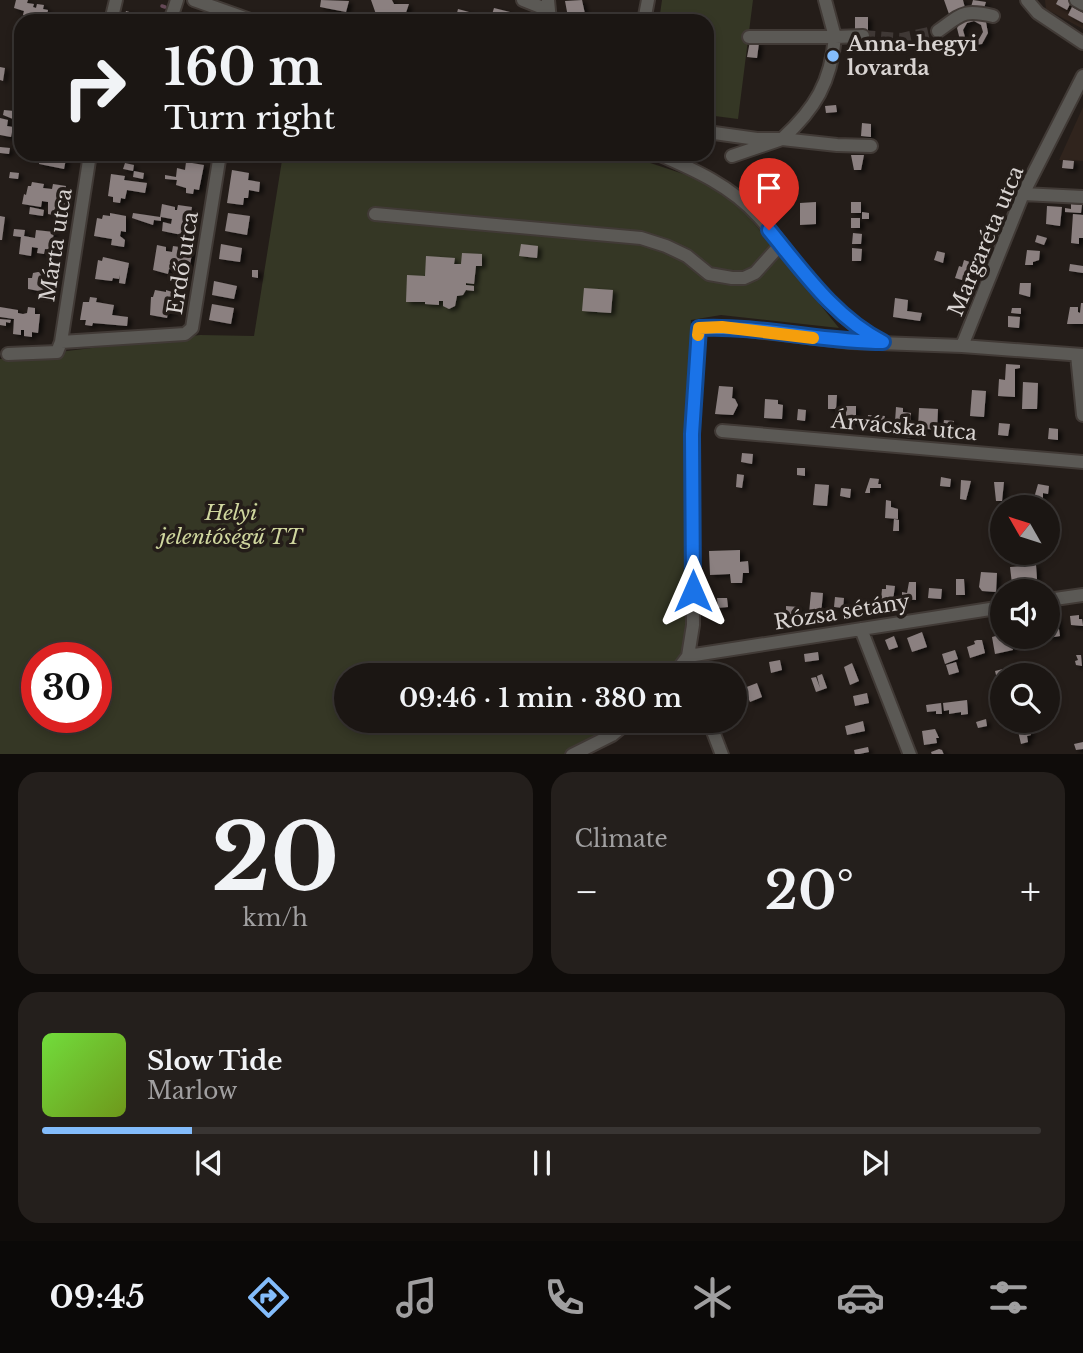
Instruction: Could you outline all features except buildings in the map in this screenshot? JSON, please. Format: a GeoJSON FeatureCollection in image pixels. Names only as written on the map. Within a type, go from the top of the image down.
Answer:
{"type":"FeatureCollection","features":[{"type":"Feature","properties":{"kind":"street"},"geometry":{"type":"LineString","coordinates":[[194,0],[233,14]]}},
{"type":"Feature","properties":{"kind":"street"},"geometry":{"type":"LineString","coordinates":[[523,0],[549,10]]}},
{"type":"Feature","properties":{"kind":"street"},"geometry":{"type":"LineString","coordinates":[[732,156],[782,139],[808,112],[823,89],[833,63],[835,37],[825,0]]}},
{"type":"Feature","properties":{"kind":"street"},"geometry":{"type":"LineString","coordinates":[[1027,0],[1038,13],[1083,43]]}},
{"type":"Feature","properties":{"kind":"street"},"geometry":{"type":"LineString","coordinates":[[1076,0],[1083,4]]}},
{"type":"Feature","properties":{"kind":"street"},"geometry":{"type":"LineString","coordinates":[[938,31],[965,12],[993,16]]}},
{"type":"Feature","properties":{"kind":"street"},"geometry":{"type":"LineString","coordinates":[[748,37],[863,36]]}},
{"type":"Feature","properties":{"kind":"street","name":"Margaréta utca"},"geometry":{"type":"LineString","coordinates":[[962,346],[1023,194],[1083,76]]}},
{"type":"Feature","properties":{"kind":"street"},"geometry":{"type":"LineString","coordinates":[[714,133],[757,139],[870,146]]}},
{"type":"Feature","properties":{"kind":"street","name":"Márta utca"},"geometry":{"type":"LineString","coordinates":[[61,342],[89,161]]}},
{"type":"Feature","properties":{"kind":"street","name":"Erdő utca"},"geometry":{"type":"LineString","coordinates":[[61,342],[185,334],[192,328],[219,161]]}},
{"type":"Feature","properties":{"kind":"street"},"geometry":{"type":"LineString","coordinates":[[674,161],[719,183],[758,215],[837,310],[866,333],[883,342]]}},
{"type":"Feature","properties":{"kind":"street"},"geometry":{"type":"LineString","coordinates":[[1023,194],[1083,197]]}},
{"type":"Feature","properties":{"kind":"street"},"geometry":{"type":"LineString","coordinates":[[375,214],[641,238],[687,256],[709,274],[732,278],[755,274],[781,244]]}},
{"type":"Feature","properties":{"kind":"street"},"geometry":{"type":"LineString","coordinates":[[690,663],[688,656],[693,625],[692,434],[699,328],[722,327],[851,342],[962,346],[1080,355],[1083,415]]}},
{"type":"Feature","properties":{"kind":"street"},"geometry":{"type":"LineString","coordinates":[[8,354],[57,352],[61,342]]}},
{"type":"Feature","properties":{"kind":"street","name":"Árvácska utca"},"geometry":{"type":"LineString","coordinates":[[722,431],[1083,462]]}},
{"type":"Feature","properties":{"kind":"street"},"geometry":{"type":"LineString","coordinates":[[1060,598],[1083,595]]}},
{"type":"Feature","properties":{"kind":"street","name":"Rózsa sétány"},"geometry":{"type":"LineString","coordinates":[[688,656],[990,609]]}},
{"type":"Feature","properties":{"kind":"street"},"geometry":{"type":"LineString","coordinates":[[861,629],[911,754]]}},
{"type":"Feature","properties":{"kind":"street"},"geometry":{"type":"LineString","coordinates":[[683,663],[688,656]]}},
{"type":"Feature","properties":{"kind":"street"},"geometry":{"type":"LineString","coordinates":[[572,754],[614,733]]}},
{"type":"Feature","properties":{"kind":"street"},"geometry":{"type":"LineString","coordinates":[[714,733],[722,754]]}},
{"type":"Feature","properties":{"kind":"shaded area"},"geometry":{"type":"Polygon","coordinates":[[[1045,0],[1083,0],[1083,29],[1046,9],[1045,0]]]}},
{"type":"Feature","properties":{"kind":"shaded area"},"geometry":{"type":"Polygon","coordinates":[[[1083,107],[1083,161],[1059,160],[1083,107]]]}},
{"type":"Feature","properties":{"kind":"green space"},"geometry":{"type":"Polygon","coordinates":[[[662,0],[753,0],[738,119],[714,116],[714,14],[660,14],[662,0]]]}},
{"type":"Feature","properties":{"kind":"green space","name":"Helyi jelentőségű TT"},"geometry":{"type":"Polygon","coordinates":[[[282,161],[644,161],[711,183],[749,217],[839,328],[721,315],[691,320],[688,656],[682,663],[334,663],[334,733],[608,733],[574,754],[0,754],[0,359],[200,335],[254,336],[282,161]]]}},
{"type":"Feature","properties":{"kind":"tunnel"},"geometry":{"type":"LineString","coordinates":[[863,36],[901,39],[938,31]]}},
{"type":"Feature","properties":{"kind":"slow traffic"},"geometry":{"type":"LineString","coordinates":[[698,335],[699,328],[722,327],[813,338]]}},
{"type":"Feature","properties":{"kind":"place","name":"Anna-hegyi lovarda"},"geometry":{"type":"Point","coordinates":[833,56]}},
{"type":"Feature","properties":{"kind":"route"},"geometry":{"type":"LineString","coordinates":[[693,591],[692,434],[699,328],[722,327],[851,342],[883,342],[866,333],[837,310],[769,230]]}}]}
